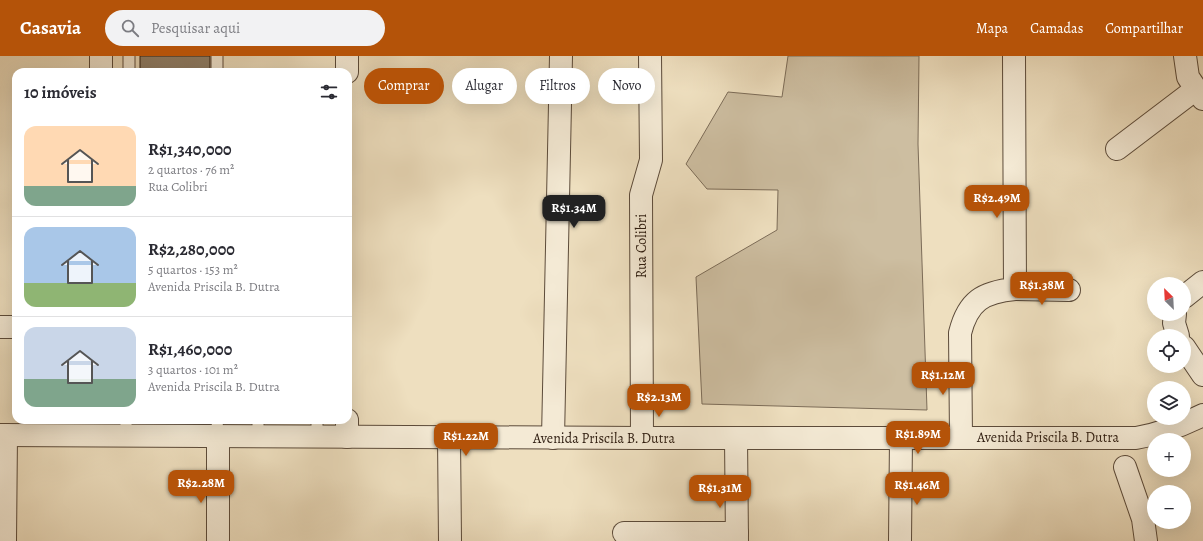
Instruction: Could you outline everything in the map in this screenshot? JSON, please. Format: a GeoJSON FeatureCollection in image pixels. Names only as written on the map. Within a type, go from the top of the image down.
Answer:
{"type":"FeatureCollection","features":[{"type":"Feature","properties":{"kind":"street"},"geometry":{"type":"LineString","coordinates":[[101,56],[101,68]]}},
{"type":"Feature","properties":{"kind":"street"},"geometry":{"type":"LineString","coordinates":[[347,56],[347,68]]}},
{"type":"Feature","properties":{"kind":"street"},"geometry":{"type":"LineString","coordinates":[[553,438],[561,56]]}},
{"type":"Feature","properties":{"kind":"street","name":"Rua Colibri"},"geometry":{"type":"LineString","coordinates":[[642,438],[641,195],[651,160],[650,56]]}},
{"type":"Feature","properties":{"kind":"street"},"geometry":{"type":"LineString","coordinates":[[1014,56],[1015,289]]}},
{"type":"Feature","properties":{"kind":"street"},"geometry":{"type":"LineString","coordinates":[[1117,149],[1199,94],[1188,77],[1185,56]]}},
{"type":"Feature","properties":{"kind":"street"},"geometry":{"type":"LineString","coordinates":[[1191,291],[1203,282]]}},
{"type":"Feature","properties":{"kind":"street"},"geometry":{"type":"LineString","coordinates":[[961,437],[960,333],[964,318],[972,306],[984,296],[999,291],[1015,289],[1069,290]]}},
{"type":"Feature","properties":{"kind":"street"},"geometry":{"type":"LineString","coordinates":[[0,327],[12,327]]}},
{"type":"Feature","properties":{"kind":"street"},"geometry":{"type":"LineString","coordinates":[[1191,358],[1203,374]]}},
{"type":"Feature","properties":{"kind":"street","name":"Avenida Priscila B. Dutra"},"geometry":{"type":"LineString","coordinates":[[3,435],[126,428],[258,428],[347,429],[449,438],[1136,438],[1160,434],[1203,415]]}},
{"type":"Feature","properties":{"kind":"street"},"geometry":{"type":"LineString","coordinates":[[218,428],[218,541]]}},
{"type":"Feature","properties":{"kind":"street"},"geometry":{"type":"LineString","coordinates":[[3,435],[6,541]]}},
{"type":"Feature","properties":{"kind":"street"},"geometry":{"type":"LineString","coordinates":[[449,438],[450,541]]}},
{"type":"Feature","properties":{"kind":"street"},"geometry":{"type":"LineString","coordinates":[[624,533],[737,537],[736,438]]}},
{"type":"Feature","properties":{"kind":"street"},"geometry":{"type":"LineString","coordinates":[[900,541],[901,438]]}},
{"type":"Feature","properties":{"kind":"street"},"geometry":{"type":"LineString","coordinates":[[1125,467],[1143,519],[1146,541]]}},
{"type":"Feature","properties":{"kind":"lane"},"geometry":{"type":"LineString","coordinates":[[129,56],[129,68]]}},
{"type":"Feature","properties":{"kind":"lane"},"geometry":{"type":"LineString","coordinates":[[217,56],[217,68]]}},
{"type":"Feature","properties":{"kind":"shaded area"},"geometry":{"type":"Polygon","coordinates":[[[788,56],[919,56],[918,144],[927,410],[702,404],[696,277],[777,230],[778,190],[707,189],[686,164],[728,92],[782,97],[788,56]]]}},
{"type":"Feature","properties":{"kind":"building"},"geometry":{"type":"Polygon","coordinates":[[[140,56],[210,56],[210,68],[140,68],[140,56]]]}}]}
